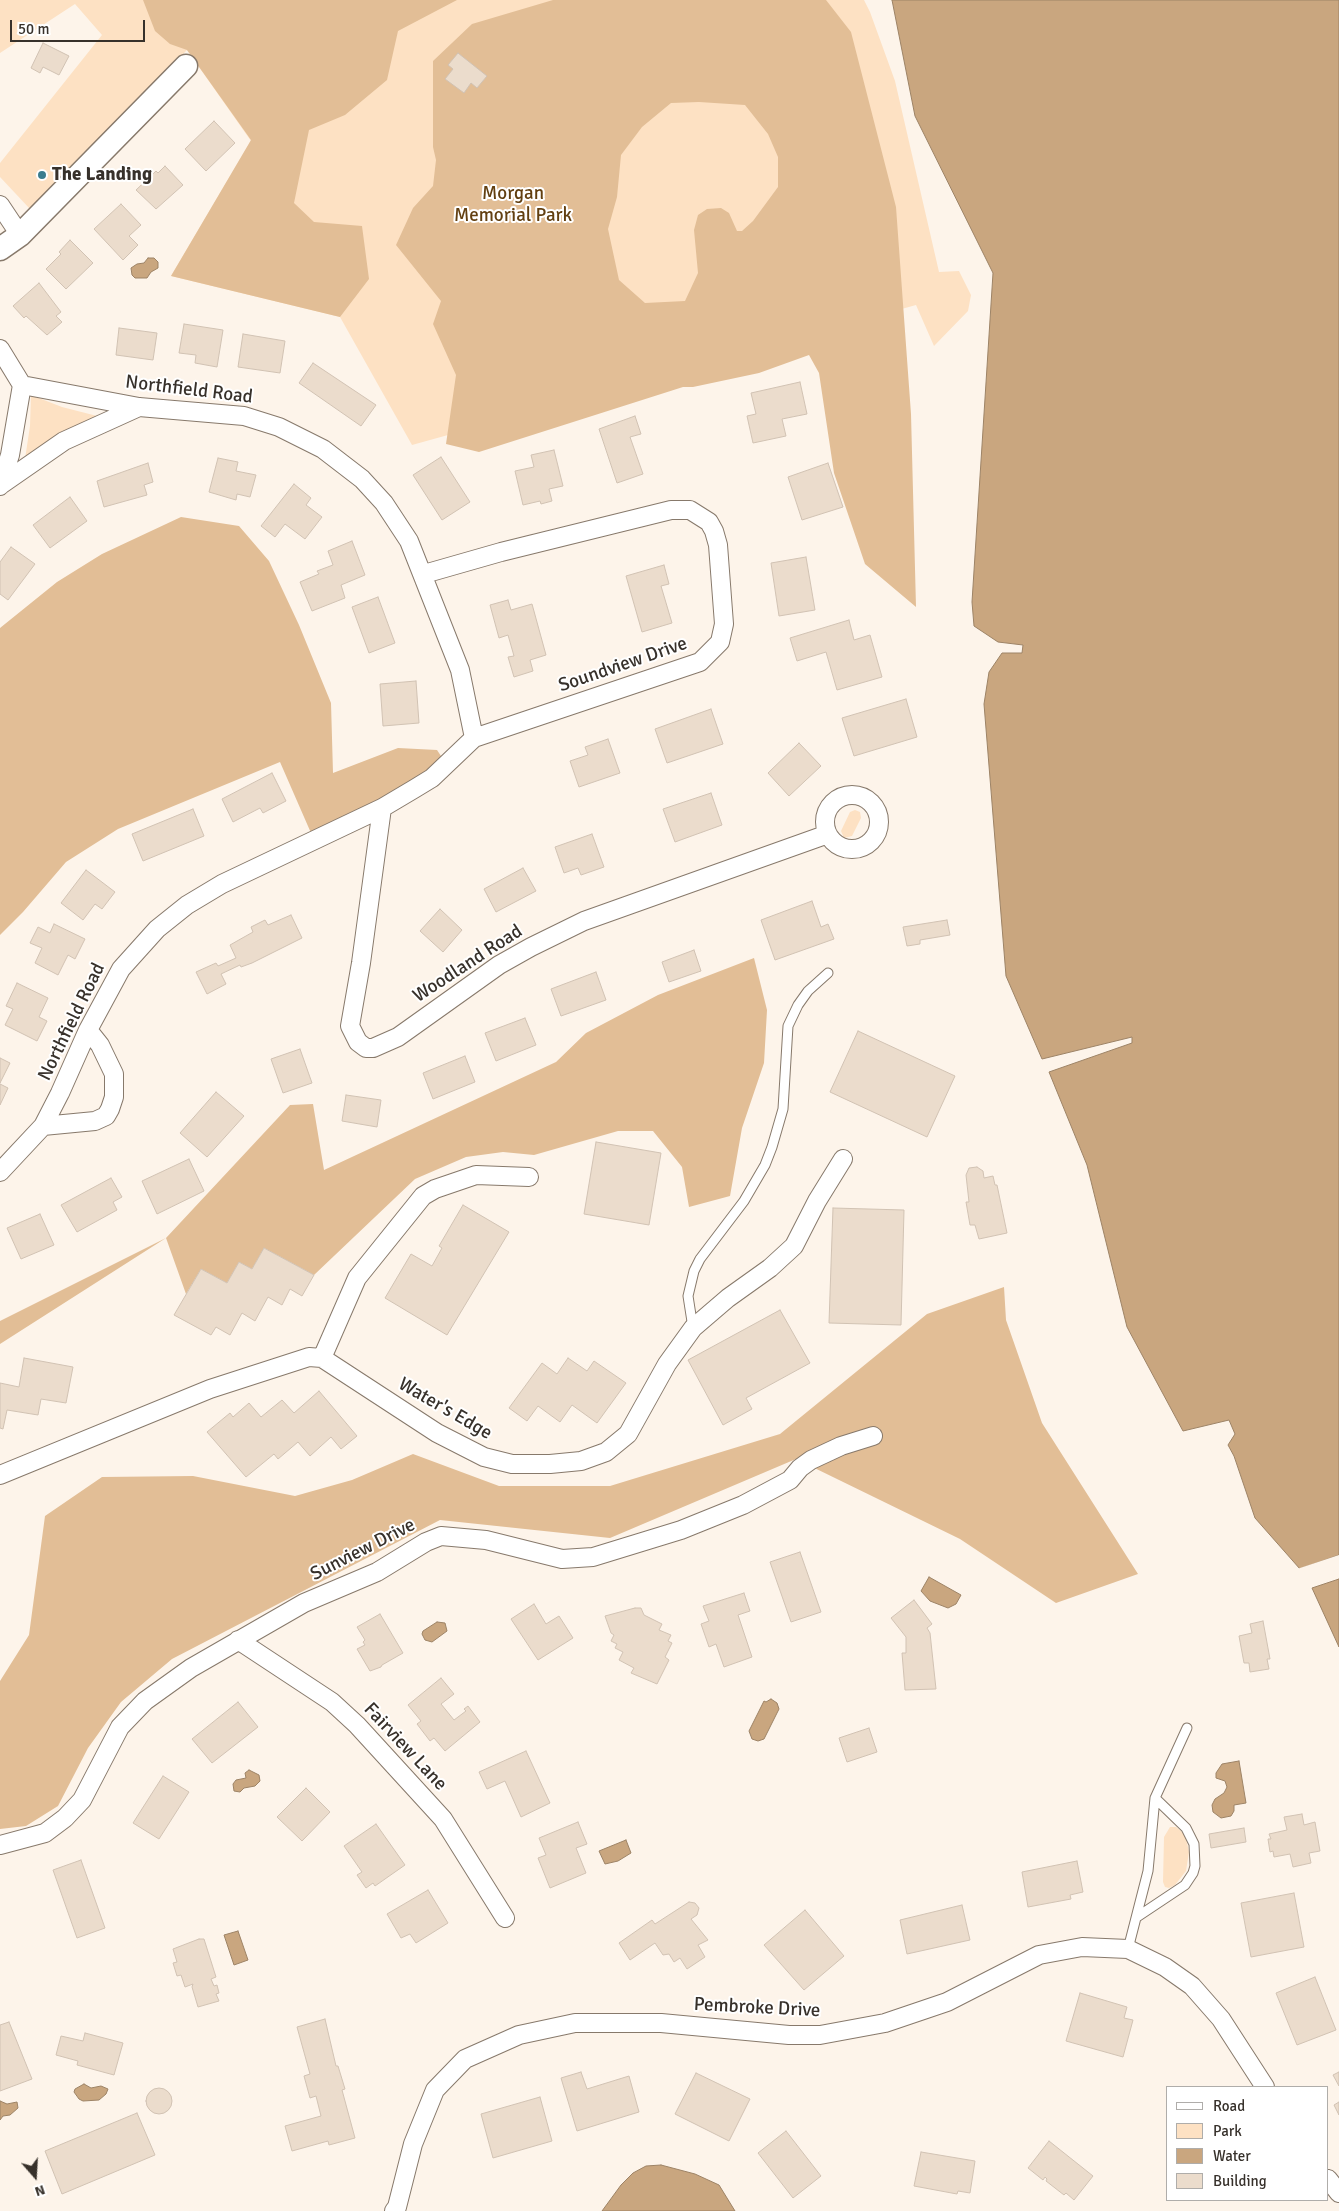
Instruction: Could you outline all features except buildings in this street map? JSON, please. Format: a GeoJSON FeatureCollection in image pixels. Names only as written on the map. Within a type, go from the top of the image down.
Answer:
{"type":"FeatureCollection","features":[{"type":"Feature","properties":{"kind":"street"},"geometry":{"type":"LineString","coordinates":[[0,249],[20,235],[186,66]]}},
{"type":"Feature","properties":{"kind":"street"},"geometry":{"type":"LineString","coordinates":[[0,204],[20,235]]}},
{"type":"Feature","properties":{"kind":"street"},"geometry":{"type":"LineString","coordinates":[[0,349],[22,385],[10,455],[1,485]]}},
{"type":"Feature","properties":{"kind":"street","name":"Northfield Road"},"geometry":{"type":"LineString","coordinates":[[22,385],[139,407],[244,416],[279,427],[323,449],[362,479],[384,503],[409,541],[424,574],[460,670],[474,738]]}},
{"type":"Feature","properties":{"kind":"street"},"geometry":{"type":"LineString","coordinates":[[1,485],[64,442],[139,407]]}},
{"type":"Feature","properties":{"kind":"street","name":"Soundview Drive"},"geometry":{"type":"LineString","coordinates":[[382,808],[432,778],[474,738],[700,662],[720,642],[724,624],[718,545],[714,531],[709,522],[696,512],[690,510],[672,510],[501,552],[424,574]]}},
{"type":"Feature","properties":{"kind":"street","name":"Northfield Road"},"geometry":{"type":"LineString","coordinates":[[0,1172],[44,1126],[88,1030],[121,969],[156,929],[187,905],[222,884],[382,808]]}},
{"type":"Feature","properties":{"kind":"street","name":"Woodland Road"},"geometry":{"type":"LineString","coordinates":[[382,808],[361,963],[350,1026],[358,1042],[366,1048],[373,1048],[398,1037],[499,965],[584,920],[828,834]]}},
{"type":"Feature","properties":{"kind":"street"},"geometry":{"type":"LineString","coordinates":[[44,1126],[95,1120],[106,1116],[110,1108],[114,1097],[114,1074],[100,1045],[88,1030]]}},
{"type":"Feature","properties":{"kind":"street","name":"Water's Edge"},"geometry":{"type":"LineString","coordinates":[[322,1358],[437,1433],[484,1457],[512,1464],[550,1464],[582,1461],[606,1452],[628,1434],[667,1364],[693,1328],[728,1298],[770,1268],[794,1246],[817,1201],[843,1159]]}},
{"type":"Feature","properties":{"kind":"street"},"geometry":{"type":"LineString","coordinates":[[0,1475],[210,1388],[294,1360],[309,1357],[322,1358],[357,1278],[424,1196],[435,1189],[476,1175],[529,1177]]}},
{"type":"Feature","properties":{"kind":"street","name":"Sunview Drive"},"geometry":{"type":"LineString","coordinates":[[0,1845],[44,1833],[66,1818],[82,1800],[120,1727],[145,1701],[191,1668],[304,1603],[377,1572],[426,1542],[441,1536],[486,1540],[562,1559],[593,1557],[681,1530],[743,1505],[790,1480],[800,1468],[811,1460],[841,1446],[873,1436]]}},
{"type":"Feature","properties":{"kind":"street","name":"Fairview Lane"},"geometry":{"type":"LineString","coordinates":[[238,1640],[332,1702],[357,1725],[443,1819],[505,1918]]}},
{"type":"Feature","properties":{"kind":"street","name":"Pembroke Drive"},"geometry":{"type":"LineString","coordinates":[[394,2211],[397,2206],[413,2144],[435,2090],[465,2059],[518,2035],[575,2023],[661,2023],[789,2035],[820,2035],[885,2024],[947,2002],[1039,1955],[1082,1947],[1128,1949],[1165,1967],[1192,1986],[1221,2019],[1264,2086]]}},
{"type":"Feature","properties":{"kind":"street"},"geometry":{"type":"LineString","coordinates":[[1329,2180],[1339,2193]]}},
{"type":"Feature","properties":{"kind":"lane"},"geometry":{"type":"LineString","coordinates":[[693,1328],[688,1296],[694,1271],[700,1259],[744,1201],[764,1165],[783,1109],[788,1026],[798,1005],[808,991],[828,973]]}},
{"type":"Feature","properties":{"kind":"lane"},"geometry":{"type":"LineString","coordinates":[[1128,1949],[1148,1871],[1155,1798],[1187,1728]]}},
{"type":"Feature","properties":{"kind":"lane"},"geometry":{"type":"LineString","coordinates":[[1137,1917],[1185,1885],[1195,1866],[1194,1844],[1186,1828],[1155,1798]]}},
{"type":"Feature","properties":{"kind":"green space","name":"Morgan Memorial Park"},"geometry":{"type":"Polygon","coordinates":[[[0,0],[864,0],[895,81],[939,272],[959,271],[971,295],[968,311],[934,346],[916,305],[412,445],[340,317],[171,276],[251,141],[187,50],[30,209],[0,177],[0,163],[102,35],[75,4],[0,53],[0,0]]]}},
{"type":"Feature","properties":{"kind":"green space"},"geometry":{"type":"Polygon","coordinates":[[[143,0],[457,0],[398,31],[387,80],[345,115],[309,130],[294,203],[314,222],[362,226],[369,279],[340,317],[171,276],[251,140],[187,50],[170,44],[155,31],[143,0]]]}},
{"type":"Feature","properties":{"kind":"green space"},"geometry":{"type":"Polygon","coordinates":[[[553,0],[826,0],[851,32],[896,207],[911,414],[916,607],[865,564],[834,473],[819,373],[809,355],[759,373],[693,387],[683,387],[479,452],[446,444],[456,375],[433,324],[441,301],[396,245],[413,208],[433,186],[436,160],[433,147],[433,61],[472,24],[553,0]],[[699,102],[671,103],[642,127],[621,155],[617,197],[608,229],[619,280],[645,303],[685,301],[698,273],[694,230],[698,215],[707,209],[721,208],[729,213],[737,231],[742,231],[753,221],[778,187],[778,157],[768,134],[745,105],[699,102]]]}},
{"type":"Feature","properties":{"kind":"green space"},"geometry":{"type":"Polygon","coordinates":[[[31,395],[62,407],[101,417],[25,459],[30,426],[31,395]]]}},
{"type":"Feature","properties":{"kind":"green space"},"geometry":{"type":"Polygon","coordinates":[[[181,517],[239,526],[269,561],[299,625],[331,703],[333,773],[398,748],[437,750],[443,759],[427,774],[384,799],[311,833],[280,762],[118,829],[66,862],[23,912],[0,935],[0,628],[57,582],[102,554],[181,517]]]}},
{"type":"Feature","properties":{"kind":"green space"},"geometry":{"type":"Polygon","coordinates":[[[855,810],[860,812],[861,818],[852,836],[844,838],[841,831],[850,812],[855,810]]]}},
{"type":"Feature","properties":{"kind":"green space"},"geometry":{"type":"Polygon","coordinates":[[[754,958],[767,1010],[764,1063],[742,1128],[730,1196],[689,1207],[682,1167],[653,1131],[618,1131],[534,1155],[503,1152],[466,1157],[415,1179],[314,1275],[264,1248],[252,1269],[239,1262],[227,1283],[201,1269],[186,1294],[166,1238],[290,1105],[313,1104],[324,1170],[556,1062],[586,1033],[658,995],[754,958]]]}},
{"type":"Feature","properties":{"kind":"green space"},"geometry":{"type":"Polygon","coordinates":[[[166,1238],[0,1344],[0,1321],[166,1238]]]}},
{"type":"Feature","properties":{"kind":"green space"},"geometry":{"type":"Polygon","coordinates":[[[1004,1287],[1006,1320],[1042,1423],[1138,1574],[1056,1603],[960,1539],[796,1459],[610,1538],[440,1520],[172,1659],[121,1702],[88,1748],[58,1806],[26,1826],[0,1829],[0,1681],[29,1635],[45,1516],[102,1477],[193,1476],[295,1496],[352,1480],[413,1454],[499,1486],[610,1486],[780,1434],[927,1314],[1004,1287]]]}},
{"type":"Feature","properties":{"kind":"green space"},"geometry":{"type":"Polygon","coordinates":[[[1170,1827],[1176,1827],[1182,1832],[1186,1838],[1189,1852],[1186,1871],[1175,1885],[1169,1888],[1165,1887],[1163,1882],[1164,1837],[1170,1827]]]}},
{"type":"Feature","properties":{"kind":"water"},"geometry":{"type":"Polygon","coordinates":[[[892,0],[1339,0],[1339,1555],[1300,1569],[1255,1518],[1234,1456],[1228,1445],[1235,1434],[1229,1420],[1183,1431],[1127,1327],[1087,1165],[1049,1072],[1132,1043],[1132,1037],[1042,1059],[1006,976],[984,704],[989,672],[1002,653],[1022,653],[1023,645],[998,642],[974,626],[972,602],[993,273],[915,116],[892,0]]]}},
{"type":"Feature","properties":{"kind":"water"},"geometry":{"type":"Polygon","coordinates":[[[148,258],[154,258],[158,262],[158,268],[151,272],[147,278],[135,278],[132,275],[131,268],[137,264],[144,263],[148,258]]]}},
{"type":"Feature","properties":{"kind":"water"},"geometry":{"type":"Polygon","coordinates":[[[929,1577],[961,1595],[956,1604],[948,1608],[930,1601],[921,1591],[929,1577]]]}},
{"type":"Feature","properties":{"kind":"water"},"geometry":{"type":"Polygon","coordinates":[[[1339,1579],[1339,1647],[1312,1588],[1339,1579]]]}},
{"type":"Feature","properties":{"kind":"water"},"geometry":{"type":"Polygon","coordinates":[[[437,1622],[445,1623],[447,1631],[432,1642],[425,1640],[422,1634],[423,1631],[437,1622]]]}},
{"type":"Feature","properties":{"kind":"water"},"geometry":{"type":"Polygon","coordinates":[[[771,1699],[777,1703],[779,1709],[764,1739],[758,1741],[752,1739],[749,1731],[764,1701],[766,1702],[771,1699]]]}},
{"type":"Feature","properties":{"kind":"water"},"geometry":{"type":"Polygon","coordinates":[[[1239,1761],[1246,1803],[1234,1805],[1234,1811],[1231,1816],[1221,1818],[1213,1812],[1212,1805],[1215,1799],[1224,1793],[1227,1787],[1225,1781],[1216,1778],[1216,1773],[1222,1764],[1239,1761]]]}},
{"type":"Feature","properties":{"kind":"water"},"geometry":{"type":"Polygon","coordinates":[[[249,1770],[259,1775],[260,1781],[255,1786],[244,1788],[240,1792],[234,1791],[233,1784],[236,1780],[246,1778],[245,1773],[249,1770]]]}},
{"type":"Feature","properties":{"kind":"water"},"geometry":{"type":"Polygon","coordinates":[[[626,1840],[631,1853],[618,1861],[605,1864],[599,1851],[626,1840]]]}},
{"type":"Feature","properties":{"kind":"water"},"geometry":{"type":"Polygon","coordinates":[[[238,1931],[248,1960],[234,1965],[224,1935],[238,1931]]]}},
{"type":"Feature","properties":{"kind":"water"},"geometry":{"type":"Polygon","coordinates":[[[84,2084],[91,2088],[101,2086],[108,2089],[106,2094],[99,2100],[83,2101],[74,2092],[75,2089],[84,2084]]]}},
{"type":"Feature","properties":{"kind":"water"},"geometry":{"type":"Polygon","coordinates":[[[0,2101],[7,2104],[17,2102],[18,2108],[10,2115],[3,2116],[0,2120],[0,2101]]]}},
{"type":"Feature","properties":{"kind":"water"},"geometry":{"type":"Polygon","coordinates":[[[661,2165],[695,2174],[719,2185],[735,2211],[602,2211],[621,2185],[633,2173],[646,2166],[661,2165]]]}},
{"type":"Feature","properties":{"kind":"pier"},"geometry":{"type":"Polygon","coordinates":[[[1339,1555],[1339,1558],[1301,1571],[1297,1569],[1339,1555]]]}},
{"type":"Feature","properties":{"kind":"place","name":"The Landing"},"geometry":{"type":"Point","coordinates":[42,175]}}]}
